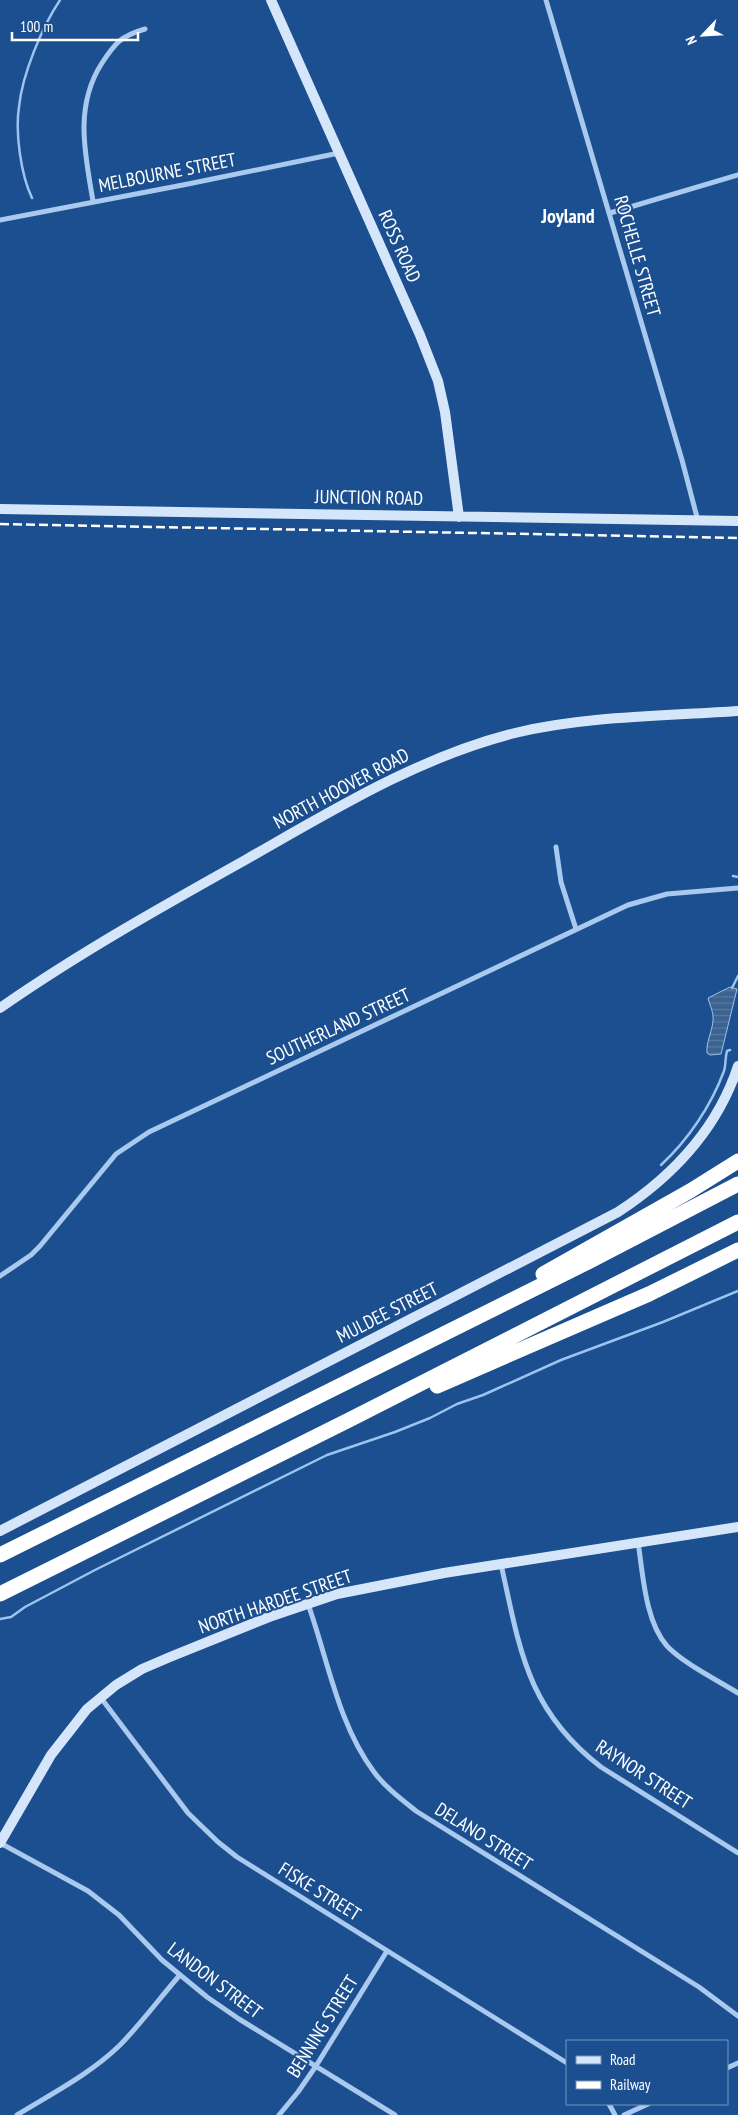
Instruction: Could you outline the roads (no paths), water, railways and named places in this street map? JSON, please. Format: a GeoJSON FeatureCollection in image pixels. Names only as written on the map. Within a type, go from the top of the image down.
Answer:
{"type":"FeatureCollection","features":[{"type":"Feature","properties":{"kind":"highway"},"geometry":{"type":"LineString","coordinates":[[493,1310],[537,1278],[690,1191],[738,1161]]}},
{"type":"Feature","properties":{"kind":"highway"},"geometry":{"type":"LineString","coordinates":[[0,1555],[493,1310],[738,1184]]}},
{"type":"Feature","properties":{"kind":"highway"},"geometry":{"type":"LineString","coordinates":[[0,1594],[349,1420],[738,1222]]}},
{"type":"Feature","properties":{"kind":"highway"},"geometry":{"type":"LineString","coordinates":[[349,1420],[474,1371],[649,1294],[738,1250]]}},
{"type":"Feature","properties":{"kind":"street","name":"ROSS ROAD"},"geometry":{"type":"LineString","coordinates":[[272,0],[420,335],[438,381],[446,420],[459,517]]}},
{"type":"Feature","properties":{"kind":"street","name":"ROCHELLE STREET"},"geometry":{"type":"LineString","coordinates":[[546,0],[610,213],[698,521]]}},
{"type":"Feature","properties":{"kind":"street"},"geometry":{"type":"LineString","coordinates":[[93,201],[83,133],[86,98],[98,69],[115,44],[124,36],[145,29]]}},
{"type":"Feature","properties":{"kind":"street","name":"MELBOURNE STREET"},"geometry":{"type":"LineString","coordinates":[[0,220],[339,153]]}},
{"type":"Feature","properties":{"kind":"street"},"geometry":{"type":"LineString","coordinates":[[610,213],[738,175]]}},
{"type":"Feature","properties":{"kind":"street","name":"JUNCTION ROAD"},"geometry":{"type":"LineString","coordinates":[[0,509],[738,521]]}},
{"type":"Feature","properties":{"kind":"street","name":"NORTH HOOVER ROAD"},"geometry":{"type":"LineString","coordinates":[[0,1008],[120,930],[335,810],[430,761],[487,741],[536,728],[607,720],[738,711]]}},
{"type":"Feature","properties":{"kind":"street"},"geometry":{"type":"LineString","coordinates":[[556,847],[563,889],[576,930]]}},
{"type":"Feature","properties":{"kind":"street","name":"SOUTHERLAND STREET"},"geometry":{"type":"LineString","coordinates":[[0,1276],[31,1255],[40,1246],[116,1154],[162,1126],[619,909],[652,897],[738,888]]}},
{"type":"Feature","properties":{"kind":"street","name":"MULDEE STREET"},"geometry":{"type":"LineString","coordinates":[[0,1531],[618,1212],[666,1177],[696,1145],[719,1109],[738,1066]]}},
{"type":"Feature","properties":{"kind":"street","name":"NORTH HARDEE STREET"},"geometry":{"type":"LineString","coordinates":[[0,1843],[61,1740],[86,1709],[100,1697],[142,1669],[269,1617],[338,1594],[501,1564],[738,1527]]}},
{"type":"Feature","properties":{"kind":"street"},"geometry":{"type":"LineString","coordinates":[[638,1542],[650,1610],[660,1636],[673,1651],[738,1693]]}},
{"type":"Feature","properties":{"kind":"street","name":"RAYNOR STREET"},"geometry":{"type":"LineString","coordinates":[[501,1564],[525,1668],[544,1706],[558,1726],[585,1755],[601,1767],[738,1853]]}},
{"type":"Feature","properties":{"kind":"street","name":"DELANO STREET"},"geometry":{"type":"LineString","coordinates":[[308,1604],[348,1725],[359,1750],[375,1774],[395,1794],[424,1816],[699,1987],[738,2016]]}},
{"type":"Feature","properties":{"kind":"street","name":"FISKE STREET"},"geometry":{"type":"LineString","coordinates":[[100,1697],[188,1813],[218,1842],[237,1857],[566,2062]]}},
{"type":"Feature","properties":{"kind":"street","name":"LANDON STREET"},"geometry":{"type":"LineString","coordinates":[[0,1843],[88,1891],[119,1915],[179,1976],[239,2019],[395,2115]]}},
{"type":"Feature","properties":{"kind":"street","name":"BENNING STREET"},"geometry":{"type":"LineString","coordinates":[[279,2115],[316,2066],[387,1951]]}},
{"type":"Feature","properties":{"kind":"street"},"geometry":{"type":"LineString","coordinates":[[17,2115],[90,2070],[119,2045],[179,1976]]}},
{"type":"Feature","properties":{"kind":"street"},"geometry":{"type":"LineString","coordinates":[[624,2115],[646,2105]]}},
{"type":"Feature","properties":{"kind":"water"},"geometry":{"type":"Polygon","coordinates":[[[730,987],[737,989],[721,1054],[710,1055],[707,1053],[707,1049],[713,1018],[708,998],[730,987]]]}},
{"type":"Feature","properties":{"kind":"waterway"},"geometry":{"type":"LineString","coordinates":[[32,198],[20,154],[19,107],[24,81],[34,52],[46,24],[60,0]]}},
{"type":"Feature","properties":{"kind":"waterway"},"geometry":{"type":"LineString","coordinates":[[733,876],[738,877]]}},
{"type":"Feature","properties":{"kind":"waterway"},"geometry":{"type":"LineString","coordinates":[[732,988],[738,976]]}},
{"type":"Feature","properties":{"kind":"waterway"},"geometry":{"type":"LineString","coordinates":[[661,1165],[698,1122],[719,1084],[725,1069],[727,1051],[730,1050]]}},
{"type":"Feature","properties":{"kind":"waterway"},"geometry":{"type":"LineString","coordinates":[[0,1619],[11,1617],[25,1607],[95,1570],[327,1455],[395,1432],[561,1360],[663,1322],[738,1291]]}},
{"type":"Feature","properties":{"kind":"railway"},"geometry":{"type":"LineString","coordinates":[[0,524],[738,538]]}},
{"type":"Feature","properties":{"kind":"district","name":"Joyland"},"geometry":{"type":"Point","coordinates":[568,216]}}]}
